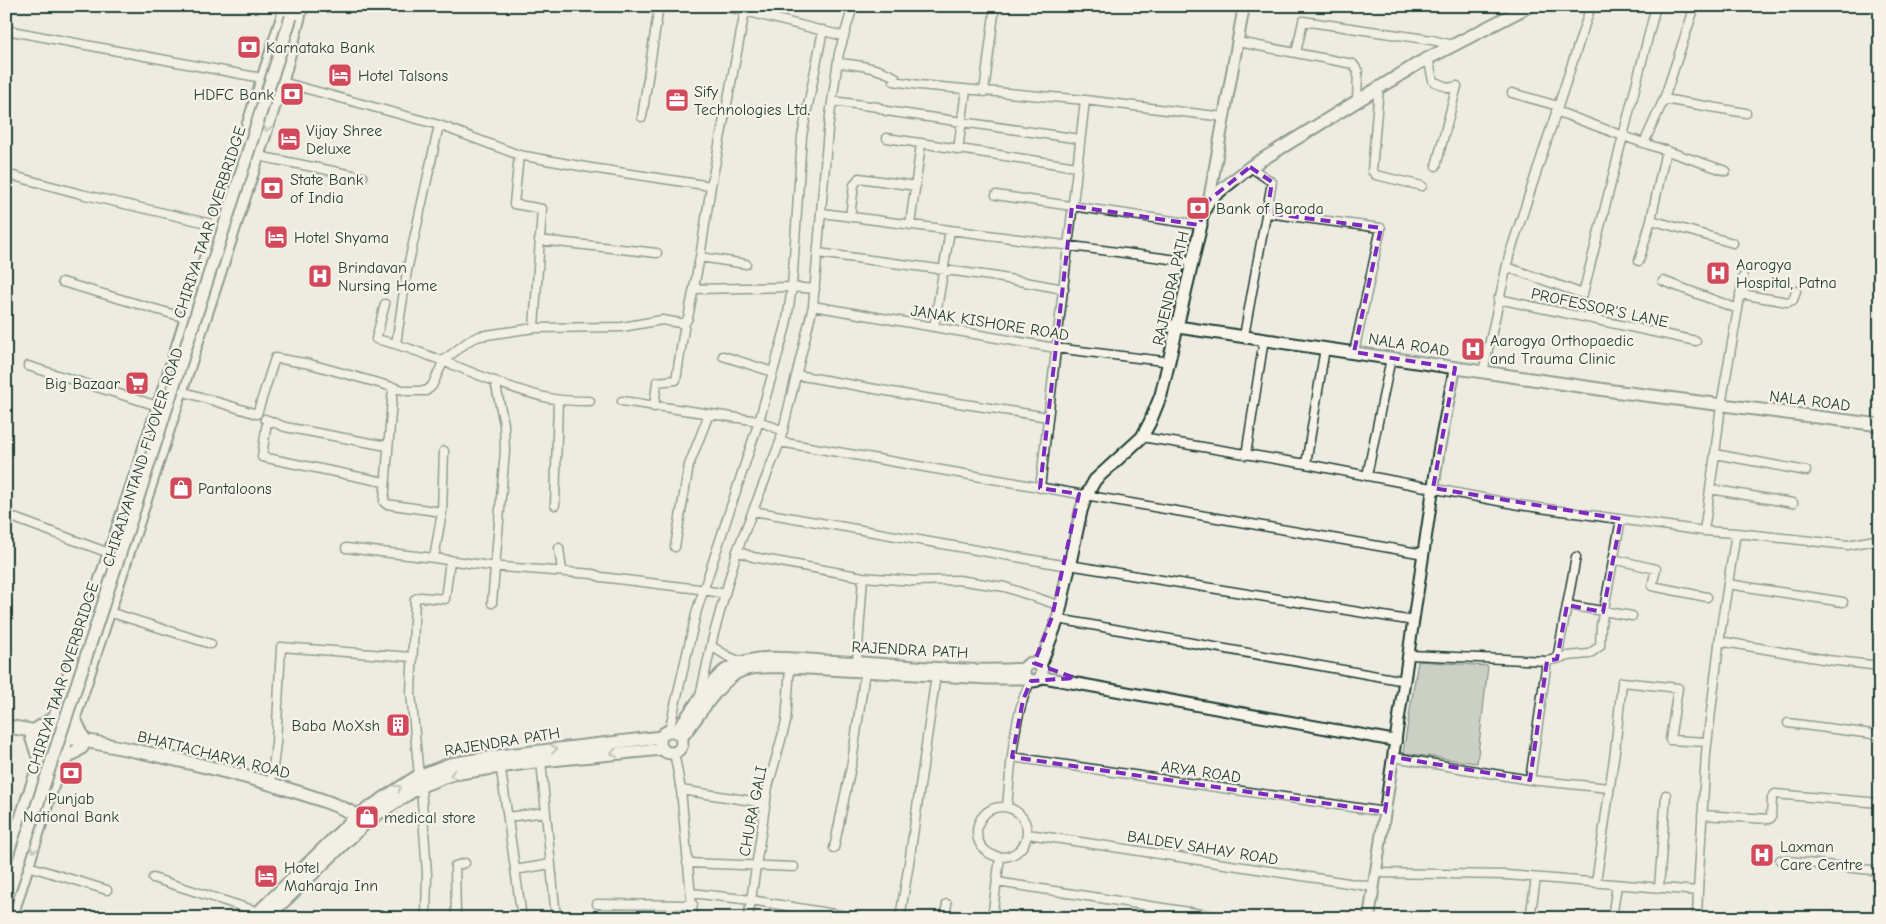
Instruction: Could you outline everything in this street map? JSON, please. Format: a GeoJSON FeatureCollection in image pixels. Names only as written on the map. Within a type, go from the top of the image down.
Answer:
{"type":"FeatureCollection","features":[{"type":"Feature","properties":{"kind":"highway"},"geometry":{"type":"LineString","coordinates":[[6,734],[33,735],[54,718]]}},
{"type":"Feature","properties":{"kind":"highway"},"geometry":{"type":"LineString","coordinates":[[60,763],[83,744],[75,720]]}},
{"type":"Feature","properties":{"kind":"highway"},"geometry":{"type":"LineString","coordinates":[[6,726],[33,735]]}},
{"type":"Feature","properties":{"kind":"highway"},"geometry":{"type":"LineString","coordinates":[[33,735],[40,761]]}},
{"type":"Feature","properties":{"kind":"highway","name":"BHATTACHARYA ROAD"},"geometry":{"type":"LineString","coordinates":[[33,735],[67,740],[237,782],[318,806],[359,821]]}},
{"type":"Feature","properties":{"kind":"highway","name":"BHATTACHARYA ROAD"},"geometry":{"type":"LineString","coordinates":[[83,744],[229,772],[320,799],[359,821]]}},
{"type":"Feature","properties":{"kind":"highway","name":"RAJENDRA PATH"},"geometry":{"type":"LineString","coordinates":[[259,916],[359,821]]}},
{"type":"Feature","properties":{"kind":"main road"},"geometry":{"type":"LineString","coordinates":[[1199,223],[1209,200],[1250,167],[1428,58],[1530,6]]}},
{"type":"Feature","properties":{"kind":"main road"},"geometry":{"type":"LineString","coordinates":[[6,863],[158,406],[262,78],[294,8]]}},
{"type":"Feature","properties":{"kind":"main road","name":"CHIRAIYANTAND FLYOVER ROAD"},"geometry":{"type":"LineString","coordinates":[[12,918],[67,740],[282,82],[294,8]]}},
{"type":"Feature","properties":{"kind":"main road","name":"CHIRIYA TAAR OVERBRIDGE"},"geometry":{"type":"LineString","coordinates":[[6,900],[128,529],[294,8]]}},
{"type":"Feature","properties":{"kind":"main road","name":"RAJENDRA PATH"},"geometry":{"type":"LineString","coordinates":[[1032,672],[1052,617],[1082,495],[1090,476],[1135,435],[1158,394],[1163,361],[1175,327],[1185,261],[1199,223]]}},
{"type":"Feature","properties":{"kind":"main road","name":"RAJENDRA PATH"},"geometry":{"type":"LineString","coordinates":[[1082,495],[1095,480],[1142,438],[1158,394],[1199,223]]}},
{"type":"Feature","properties":{"kind":"main road","name":"NALA ROAD"},"geometry":{"type":"LineString","coordinates":[[1175,327],[1613,391],[1880,425]]}},
{"type":"Feature","properties":{"kind":"main road"},"geometry":{"type":"LineString","coordinates":[[139,464],[156,470]]}},
{"type":"Feature","properties":{"kind":"main road","name":"RAJENDRA PATH"},"geometry":{"type":"LineString","coordinates":[[1032,672],[1058,619],[1066,565]]}},
{"type":"Feature","properties":{"kind":"main road","name":"RAJENDRA PATH"},"geometry":{"type":"LineString","coordinates":[[702,705],[716,679],[727,669],[742,662],[757,659],[861,666],[1032,672]]}},
{"type":"Feature","properties":{"kind":"main road","name":"RAJENDRA PATH"},"geometry":{"type":"LineString","coordinates":[[359,821],[420,781],[500,761],[672,735],[722,684],[744,670],[758,667],[861,666],[936,675],[988,678],[1032,672]]}},
{"type":"Feature","properties":{"kind":"main road"},"geometry":{"type":"LineString","coordinates":[[662,749],[660,745],[672,735]]}},
{"type":"Feature","properties":{"kind":"main road","name":"RAJENDRA PATH"},"geometry":{"type":"LineString","coordinates":[[500,761],[541,760],[662,749],[666,752],[674,752],[680,747],[672,735]]}},
{"type":"Feature","properties":{"kind":"street"},"geometry":{"type":"LineString","coordinates":[[642,117],[659,6]]}},
{"type":"Feature","properties":{"kind":"street"},"geometry":{"type":"LineString","coordinates":[[722,6],[843,36]]}},
{"type":"Feature","properties":{"kind":"street"},"geometry":{"type":"LineString","coordinates":[[702,705],[711,646],[725,594],[737,551],[780,442],[813,306],[828,130],[843,36],[853,6]]}},
{"type":"Feature","properties":{"kind":"street"},"geometry":{"type":"LineString","coordinates":[[984,92],[995,7],[986,6]]}},
{"type":"Feature","properties":{"kind":"street"},"geometry":{"type":"LineString","coordinates":[[1209,200],[1244,6]]}},
{"type":"Feature","properties":{"kind":"street"},"geometry":{"type":"LineString","coordinates":[[1483,372],[1498,299],[1507,267],[1591,6]]}},
{"type":"Feature","properties":{"kind":"street"},"geometry":{"type":"LineString","coordinates":[[1507,267],[1583,294],[1656,6]]}},
{"type":"Feature","properties":{"kind":"street"},"geometry":{"type":"LineString","coordinates":[[1644,143],[1664,99],[1695,6]]}},
{"type":"Feature","properties":{"kind":"street"},"geometry":{"type":"LineString","coordinates":[[654,407],[657,382],[676,380],[685,323],[695,289],[711,186],[746,11]]}},
{"type":"Feature","properties":{"kind":"street"},"geometry":{"type":"LineString","coordinates":[[1296,53],[1303,21],[1432,40],[1452,45]]}},
{"type":"Feature","properties":{"kind":"street"},"geometry":{"type":"LineString","coordinates":[[6,30],[262,78]]}},
{"type":"Feature","properties":{"kind":"street"},"geometry":{"type":"LineString","coordinates":[[672,735],[698,610],[759,422],[786,326],[792,287],[802,136],[823,30]]}},
{"type":"Feature","properties":{"kind":"street"},"geometry":{"type":"LineString","coordinates":[[1238,42],[1356,66],[1358,70],[1357,100]]}},
{"type":"Feature","properties":{"kind":"street"},"geometry":{"type":"LineString","coordinates":[[1428,58],[1433,81],[1448,88],[1457,86],[1436,166]]}},
{"type":"Feature","properties":{"kind":"street"},"geometry":{"type":"LineString","coordinates":[[838,63],[881,70],[895,77],[894,81],[984,92],[1085,100],[1224,117]]}},
{"type":"Feature","properties":{"kind":"street"},"geometry":{"type":"LineString","coordinates":[[282,82],[439,125],[519,154],[591,168],[711,186]]}},
{"type":"Feature","properties":{"kind":"street"},"geometry":{"type":"LineString","coordinates":[[1379,87],[1372,171],[1376,175],[1422,186]]}},
{"type":"Feature","properties":{"kind":"street"},"geometry":{"type":"LineString","coordinates":[[958,150],[966,90]]}},
{"type":"Feature","properties":{"kind":"street"},"geometry":{"type":"LineString","coordinates":[[1512,93],[1623,136],[1726,171]]}},
{"type":"Feature","properties":{"kind":"street"},"geometry":{"type":"LineString","coordinates":[[1664,99],[1746,113]]}},
{"type":"Feature","properties":{"kind":"street"},"geometry":{"type":"LineString","coordinates":[[1040,488],[1085,100]]}},
{"type":"Feature","properties":{"kind":"street"},"geometry":{"type":"LineString","coordinates":[[832,101],[878,107],[886,111],[1080,139]]}},
{"type":"Feature","properties":{"kind":"street"},"geometry":{"type":"LineString","coordinates":[[396,344],[408,271],[439,125]]}},
{"type":"Feature","properties":{"kind":"street"},"geometry":{"type":"LineString","coordinates":[[887,138],[1077,167]]}},
{"type":"Feature","properties":{"kind":"street"},"geometry":{"type":"LineString","coordinates":[[910,225],[921,144]]}},
{"type":"Feature","properties":{"kind":"street"},"geometry":{"type":"LineString","coordinates":[[1638,261],[1650,220],[1666,150]]}},
{"type":"Feature","properties":{"kind":"street"},"geometry":{"type":"LineString","coordinates":[[519,154],[514,204],[542,209],[534,328]]}},
{"type":"Feature","properties":{"kind":"street"},"geometry":{"type":"LineString","coordinates":[[258,156],[363,177]]}},
{"type":"Feature","properties":{"kind":"street"},"geometry":{"type":"LineString","coordinates":[[1244,336],[1272,182],[1250,167]]}},
{"type":"Feature","properties":{"kind":"street"},"geometry":{"type":"LineString","coordinates":[[6,174],[80,194],[216,225]]}},
{"type":"Feature","properties":{"kind":"street"},"geometry":{"type":"LineString","coordinates":[[850,217],[854,185],[859,178],[916,186]]}},
{"type":"Feature","properties":{"kind":"street"},"geometry":{"type":"LineString","coordinates":[[996,195],[1199,223]]}},
{"type":"Feature","properties":{"kind":"street"},"geometry":{"type":"LineString","coordinates":[[1267,213],[1381,228],[1354,352]]}},
{"type":"Feature","properties":{"kind":"street"},"geometry":{"type":"LineString","coordinates":[[822,214],[1185,261]]}},
{"type":"Feature","properties":{"kind":"street"},"geometry":{"type":"LineString","coordinates":[[1650,220],[1733,243]]}},
{"type":"Feature","properties":{"kind":"street"},"geometry":{"type":"LineString","coordinates":[[934,327],[950,230]]}},
{"type":"Feature","properties":{"kind":"street"},"geometry":{"type":"LineString","coordinates":[[539,240],[657,253]]}},
{"type":"Feature","properties":{"kind":"street"},"geometry":{"type":"LineString","coordinates":[[818,253],[991,276],[1064,289]]}},
{"type":"Feature","properties":{"kind":"street"},"geometry":{"type":"LineString","coordinates":[[700,257],[746,264]]}},
{"type":"Feature","properties":{"kind":"street"},"geometry":{"type":"LineString","coordinates":[[1704,531],[1721,405],[1743,277]]}},
{"type":"Feature","properties":{"kind":"street"},"geometry":{"type":"LineString","coordinates":[[1663,281],[1738,309]]}},
{"type":"Feature","properties":{"kind":"street"},"geometry":{"type":"LineString","coordinates":[[62,282],[186,318]]}},
{"type":"Feature","properties":{"kind":"street"},"geometry":{"type":"LineString","coordinates":[[695,289],[792,287],[815,289]]}},
{"type":"Feature","properties":{"kind":"street"},"geometry":{"type":"LineString","coordinates":[[1740,294],[1788,302],[1793,300],[1796,292]]}},
{"type":"Feature","properties":{"kind":"street","name":"PROFESSOR'S LANE"},"geometry":{"type":"LineString","coordinates":[[1498,299],[1696,341]]}},
{"type":"Feature","properties":{"kind":"street"},"geometry":{"type":"LineString","coordinates":[[385,304],[376,339],[444,360],[495,381],[558,400],[590,402]]}},
{"type":"Feature","properties":{"kind":"street","name":"JANAK KISHORE ROAD"},"geometry":{"type":"LineString","coordinates":[[813,306],[1055,348],[1163,361]]}},
{"type":"Feature","properties":{"kind":"street"},"geometry":{"type":"LineString","coordinates":[[257,414],[275,358],[310,364],[406,391],[426,391],[432,386],[444,360],[470,340],[480,336],[534,328],[622,327],[662,320],[680,324],[685,323]]}},
{"type":"Feature","properties":{"kind":"street"},"geometry":{"type":"LineString","coordinates":[[1246,455],[1264,339]]}},
{"type":"Feature","properties":{"kind":"street"},"geometry":{"type":"LineString","coordinates":[[1306,464],[1325,348]]}},
{"type":"Feature","properties":{"kind":"street"},"geometry":{"type":"LineString","coordinates":[[723,356],[772,372]]}},
{"type":"Feature","properties":{"kind":"street"},"geometry":{"type":"LineString","coordinates":[[1367,476],[1391,358]]}},
{"type":"Feature","properties":{"kind":"street"},"geometry":{"type":"LineString","coordinates":[[28,366],[158,406]]}},
{"type":"Feature","properties":{"kind":"street"},"geometry":{"type":"LineString","coordinates":[[1369,918],[1439,449],[1455,368]]}},
{"type":"Feature","properties":{"kind":"street"},"geometry":{"type":"LineString","coordinates":[[797,375],[1048,417]]}},
{"type":"Feature","properties":{"kind":"street"},"geometry":{"type":"LineString","coordinates":[[492,603],[505,451],[504,424],[495,381]]}},
{"type":"Feature","properties":{"kind":"street"},"geometry":{"type":"LineString","coordinates":[[393,387],[383,499],[386,504],[442,512]]}},
{"type":"Feature","properties":{"kind":"street"},"geometry":{"type":"LineString","coordinates":[[181,391],[257,414],[267,421],[285,427],[387,446]]}},
{"type":"Feature","properties":{"kind":"street"},"geometry":{"type":"LineString","coordinates":[[555,504],[558,400]]}},
{"type":"Feature","properties":{"kind":"street"},"geometry":{"type":"LineString","coordinates":[[622,402],[759,422],[783,431]]}},
{"type":"Feature","properties":{"kind":"street"},"geometry":{"type":"LineString","coordinates":[[675,546],[689,465],[709,414]]}},
{"type":"Feature","properties":{"kind":"street"},"geometry":{"type":"LineString","coordinates":[[267,421],[262,457],[384,482]]}},
{"type":"Feature","properties":{"kind":"street"},"geometry":{"type":"LineString","coordinates":[[1142,438],[1306,464],[1519,505],[1704,531],[1848,544],[1880,539]]}},
{"type":"Feature","properties":{"kind":"street"},"geometry":{"type":"LineString","coordinates":[[780,442],[1424,554]]}},
{"type":"Feature","properties":{"kind":"street"},"geometry":{"type":"LineString","coordinates":[[434,558],[442,512],[444,451]]}},
{"type":"Feature","properties":{"kind":"street"},"geometry":{"type":"LineString","coordinates":[[1715,454],[1806,471]]}},
{"type":"Feature","properties":{"kind":"street"},"geometry":{"type":"LineString","coordinates":[[1710,489],[1794,503]]}},
{"type":"Feature","properties":{"kind":"street"},"geometry":{"type":"LineString","coordinates":[[753,511],[1066,565],[1414,620]]}},
{"type":"Feature","properties":{"kind":"street"},"geometry":{"type":"LineString","coordinates":[[6,515],[110,553]]}},
{"type":"Feature","properties":{"kind":"street"},"geometry":{"type":"LineString","coordinates":[[1409,655],[1546,661],[1589,654],[1600,646],[1603,612],[1620,519]]}},
{"type":"Feature","properties":{"kind":"street"},"geometry":{"type":"LineString","coordinates":[[1697,918],[1708,742],[1719,641],[1736,533]]}},
{"type":"Feature","properties":{"kind":"street"},"geometry":{"type":"LineString","coordinates":[[346,548],[494,567],[562,571],[725,594]]}},
{"type":"Feature","properties":{"kind":"street"},"geometry":{"type":"LineString","coordinates":[[559,548],[562,571]]}},
{"type":"Feature","properties":{"kind":"street"},"geometry":{"type":"LineString","coordinates":[[737,551],[753,557],[863,577],[977,582],[1005,587],[1055,604]]}},
{"type":"Feature","properties":{"kind":"street"},"geometry":{"type":"LineString","coordinates":[[1557,659],[1576,556]]}},
{"type":"Feature","properties":{"kind":"street"},"geometry":{"type":"LineString","coordinates":[[1613,559],[1656,569],[1652,586],[1707,597]]}},
{"type":"Feature","properties":{"kind":"street"},"geometry":{"type":"LineString","coordinates":[[426,918],[427,874],[411,693],[411,656],[415,599],[420,597],[445,599],[450,560]]}},
{"type":"Feature","properties":{"kind":"street"},"geometry":{"type":"LineString","coordinates":[[834,848],[852,762],[861,666],[863,577]]}},
{"type":"Feature","properties":{"kind":"street"},"geometry":{"type":"LineString","coordinates":[[1728,584],[1843,602]]}},
{"type":"Feature","properties":{"kind":"street"},"geometry":{"type":"LineString","coordinates":[[1567,605],[1632,616]]}},
{"type":"Feature","properties":{"kind":"street"},"geometry":{"type":"LineString","coordinates":[[109,612],[211,644]]}},
{"type":"Feature","properties":{"kind":"street"},"geometry":{"type":"LineString","coordinates":[[1058,619],[1405,681]]}},
{"type":"Feature","properties":{"kind":"street"},"geometry":{"type":"LineString","coordinates":[[1719,641],[1828,660],[1880,666]]}},
{"type":"Feature","properties":{"kind":"street"},"geometry":{"type":"LineString","coordinates":[[711,646],[729,657],[742,662]]}},
{"type":"Feature","properties":{"kind":"street"},"geometry":{"type":"LineString","coordinates":[[271,784],[276,743],[281,647],[411,656]]}},
{"type":"Feature","properties":{"kind":"street"},"geometry":{"type":"LineString","coordinates":[[1530,780],[1546,661]]}},
{"type":"Feature","properties":{"kind":"street","name":"CHURA GALI"},"geometry":{"type":"LineString","coordinates":[[748,918],[768,787],[786,722],[790,667]]}},
{"type":"Feature","properties":{"kind":"street"},"geometry":{"type":"LineString","coordinates":[[1007,807],[1012,757],[1023,700],[1032,672],[1396,741]]}},
{"type":"Feature","properties":{"kind":"street"},"geometry":{"type":"LineString","coordinates":[[900,918],[936,675]]}},
{"type":"Feature","properties":{"kind":"street"},"geometry":{"type":"LineString","coordinates":[[1596,883],[1622,682],[1678,688],[1670,740],[1708,742]]}},
{"type":"Feature","properties":{"kind":"street"},"geometry":{"type":"LineString","coordinates":[[1788,723],[1880,735]]}},
{"type":"Feature","properties":{"kind":"street"},"geometry":{"type":"LineString","coordinates":[[674,752],[681,790],[693,918]]}},
{"type":"Feature","properties":{"kind":"street","name":"ARYA ROAD"},"geometry":{"type":"LineString","coordinates":[[1012,757],[1385,812]]}},
{"type":"Feature","properties":{"kind":"street"},"geometry":{"type":"LineString","coordinates":[[1393,757],[1530,780],[1609,788]]}},
{"type":"Feature","properties":{"kind":"street"},"geometry":{"type":"LineString","coordinates":[[541,760],[556,918]]}},
{"type":"Feature","properties":{"kind":"street"},"geometry":{"type":"LineString","coordinates":[[500,761],[522,918]]}},
{"type":"Feature","properties":{"kind":"street"},"geometry":{"type":"LineString","coordinates":[[681,790],[766,803]]}},
{"type":"Feature","properties":{"kind":"street"},"geometry":{"type":"LineString","coordinates":[[1702,815],[1769,819],[1771,818],[1772,798],[1775,794],[1880,803]]}},
{"type":"Feature","properties":{"kind":"street"},"geometry":{"type":"LineString","coordinates":[[1660,888],[1666,795]]}},
{"type":"Feature","properties":{"kind":"street"},"geometry":{"type":"LineString","coordinates":[[1007,807],[1019,812],[1024,818],[1028,834],[1022,848],[1016,854],[1000,857],[992,855],[979,843],[977,835],[978,826],[981,818],[987,812],[995,808],[1007,807]]}},
{"type":"Feature","properties":{"kind":"street"},"geometry":{"type":"LineString","coordinates":[[508,817],[546,812]]}},
{"type":"Feature","properties":{"kind":"street","name":"BALDEV SAHAY ROAD"},"geometry":{"type":"LineString","coordinates":[[1028,834],[1374,887]]}},
{"type":"Feature","properties":{"kind":"street"},"geometry":{"type":"LineString","coordinates":[[992,918],[1000,857]]}},
{"type":"Feature","properties":{"kind":"street"},"geometry":{"type":"LineString","coordinates":[[1780,860],[1880,871]]}},
{"type":"Feature","properties":{"kind":"street"},"geometry":{"type":"LineString","coordinates":[[456,918],[454,866],[465,863]]}},
{"type":"Feature","properties":{"kind":"street"},"geometry":{"type":"LineString","coordinates":[[687,863],[794,867]]}},
{"type":"Feature","properties":{"kind":"street"},"geometry":{"type":"LineString","coordinates":[[516,870],[551,864]]}},
{"type":"Feature","properties":{"kind":"street"},"geometry":{"type":"LineString","coordinates":[[28,866],[107,890]]}},
{"type":"Feature","properties":{"kind":"street"},"geometry":{"type":"LineString","coordinates":[[1376,873],[1507,875],[1698,891]]}},
{"type":"Feature","properties":{"kind":"street"},"geometry":{"type":"LineString","coordinates":[[153,878],[259,916]]}},
{"type":"Feature","properties":{"kind":"street"},"geometry":{"type":"LineString","coordinates":[[1530,918],[1536,878]]}},
{"type":"Feature","properties":{"kind":"street"},"geometry":{"type":"LineString","coordinates":[[997,882],[1227,918]]}},
{"type":"Feature","properties":{"kind":"street"},"geometry":{"type":"LineString","coordinates":[[1612,918],[1617,885]]}},
{"type":"Feature","properties":{"kind":"street"},"geometry":{"type":"LineString","coordinates":[[690,893],[751,900],[858,918]]}},
{"type":"Feature","properties":{"kind":"street"},"geometry":{"type":"LineString","coordinates":[[1878,918],[1880,900]]}},
{"type":"Feature","properties":{"kind":"street"},"geometry":{"type":"LineString","coordinates":[[597,904],[693,905]]}},
{"type":"Feature","properties":{"kind":"street"},"geometry":{"type":"LineString","coordinates":[[945,918],[948,904]]}},
{"type":"Feature","properties":{"kind":"highlighted area"},"geometry":{"type":"Polygon","coordinates":[[[1250,167],[1272,182],[1267,213],[1381,228],[1354,352],[1455,368],[1433,488],[1621,519],[1603,612],[1567,605],[1557,659],[1547,661],[1530,780],[1393,757],[1385,812],[1012,757],[1023,700],[1031,681],[1075,678],[1034,663],[1052,617],[1079,494],[1040,488],[1072,206],[1199,225],[1209,200],[1250,167]]]}},
{"type":"Feature","properties":{"kind":"shaded area"},"geometry":{"type":"Polygon","coordinates":[[[1418,661],[1488,666],[1477,763],[1403,753],[1418,661]]]}},
{"type":"Feature","properties":{"kind":"place","name":"Karnataka Bank"},"geometry":{"type":"Point","coordinates":[249,47]}},
{"type":"Feature","properties":{"kind":"place","name":"Hotel Talsons"},"geometry":{"type":"Point","coordinates":[340,75]}},
{"type":"Feature","properties":{"kind":"place","name":"HDFC Bank"},"geometry":{"type":"Point","coordinates":[292,94]}},
{"type":"Feature","properties":{"kind":"place","name":"Sify Technologies Ltd."},"geometry":{"type":"Point","coordinates":[677,100]}},
{"type":"Feature","properties":{"kind":"place","name":"Vijay Shree Deluxe"},"geometry":{"type":"Point","coordinates":[289,139]}},
{"type":"Feature","properties":{"kind":"place","name":"State Bank of India"},"geometry":{"type":"Point","coordinates":[272,188]}},
{"type":"Feature","properties":{"kind":"place","name":"Bank of Baroda"},"geometry":{"type":"Point","coordinates":[1198,208]}},
{"type":"Feature","properties":{"kind":"place","name":"Hotel Shyama"},"geometry":{"type":"Point","coordinates":[276,237]}},
{"type":"Feature","properties":{"kind":"place","name":"Aarogya Hospital, Patna"},"geometry":{"type":"Point","coordinates":[1718,273]}},
{"type":"Feature","properties":{"kind":"place","name":"Brindavan Nursing Home"},"geometry":{"type":"Point","coordinates":[320,276]}},
{"type":"Feature","properties":{"kind":"place","name":"Aarogya Orthopaedic and Trauma Clinic"},"geometry":{"type":"Point","coordinates":[1473,349]}},
{"type":"Feature","properties":{"kind":"place","name":"Big Bazaar"},"geometry":{"type":"Point","coordinates":[137,383]}},
{"type":"Feature","properties":{"kind":"place","name":"Pantaloons"},"geometry":{"type":"Point","coordinates":[181,488]}},
{"type":"Feature","properties":{"kind":"place","name":"Baba MoXsh"},"geometry":{"type":"Point","coordinates":[398,725]}},
{"type":"Feature","properties":{"kind":"place","name":"Punjab National Bank"},"geometry":{"type":"Point","coordinates":[71,773]}},
{"type":"Feature","properties":{"kind":"place","name":"medical store"},"geometry":{"type":"Point","coordinates":[367,817]}},
{"type":"Feature","properties":{"kind":"place","name":"Laxman Care Centre"},"geometry":{"type":"Point","coordinates":[1762,855]}},
{"type":"Feature","properties":{"kind":"place","name":"Hotel Maharaja Inn"},"geometry":{"type":"Point","coordinates":[266,876]}}]}
